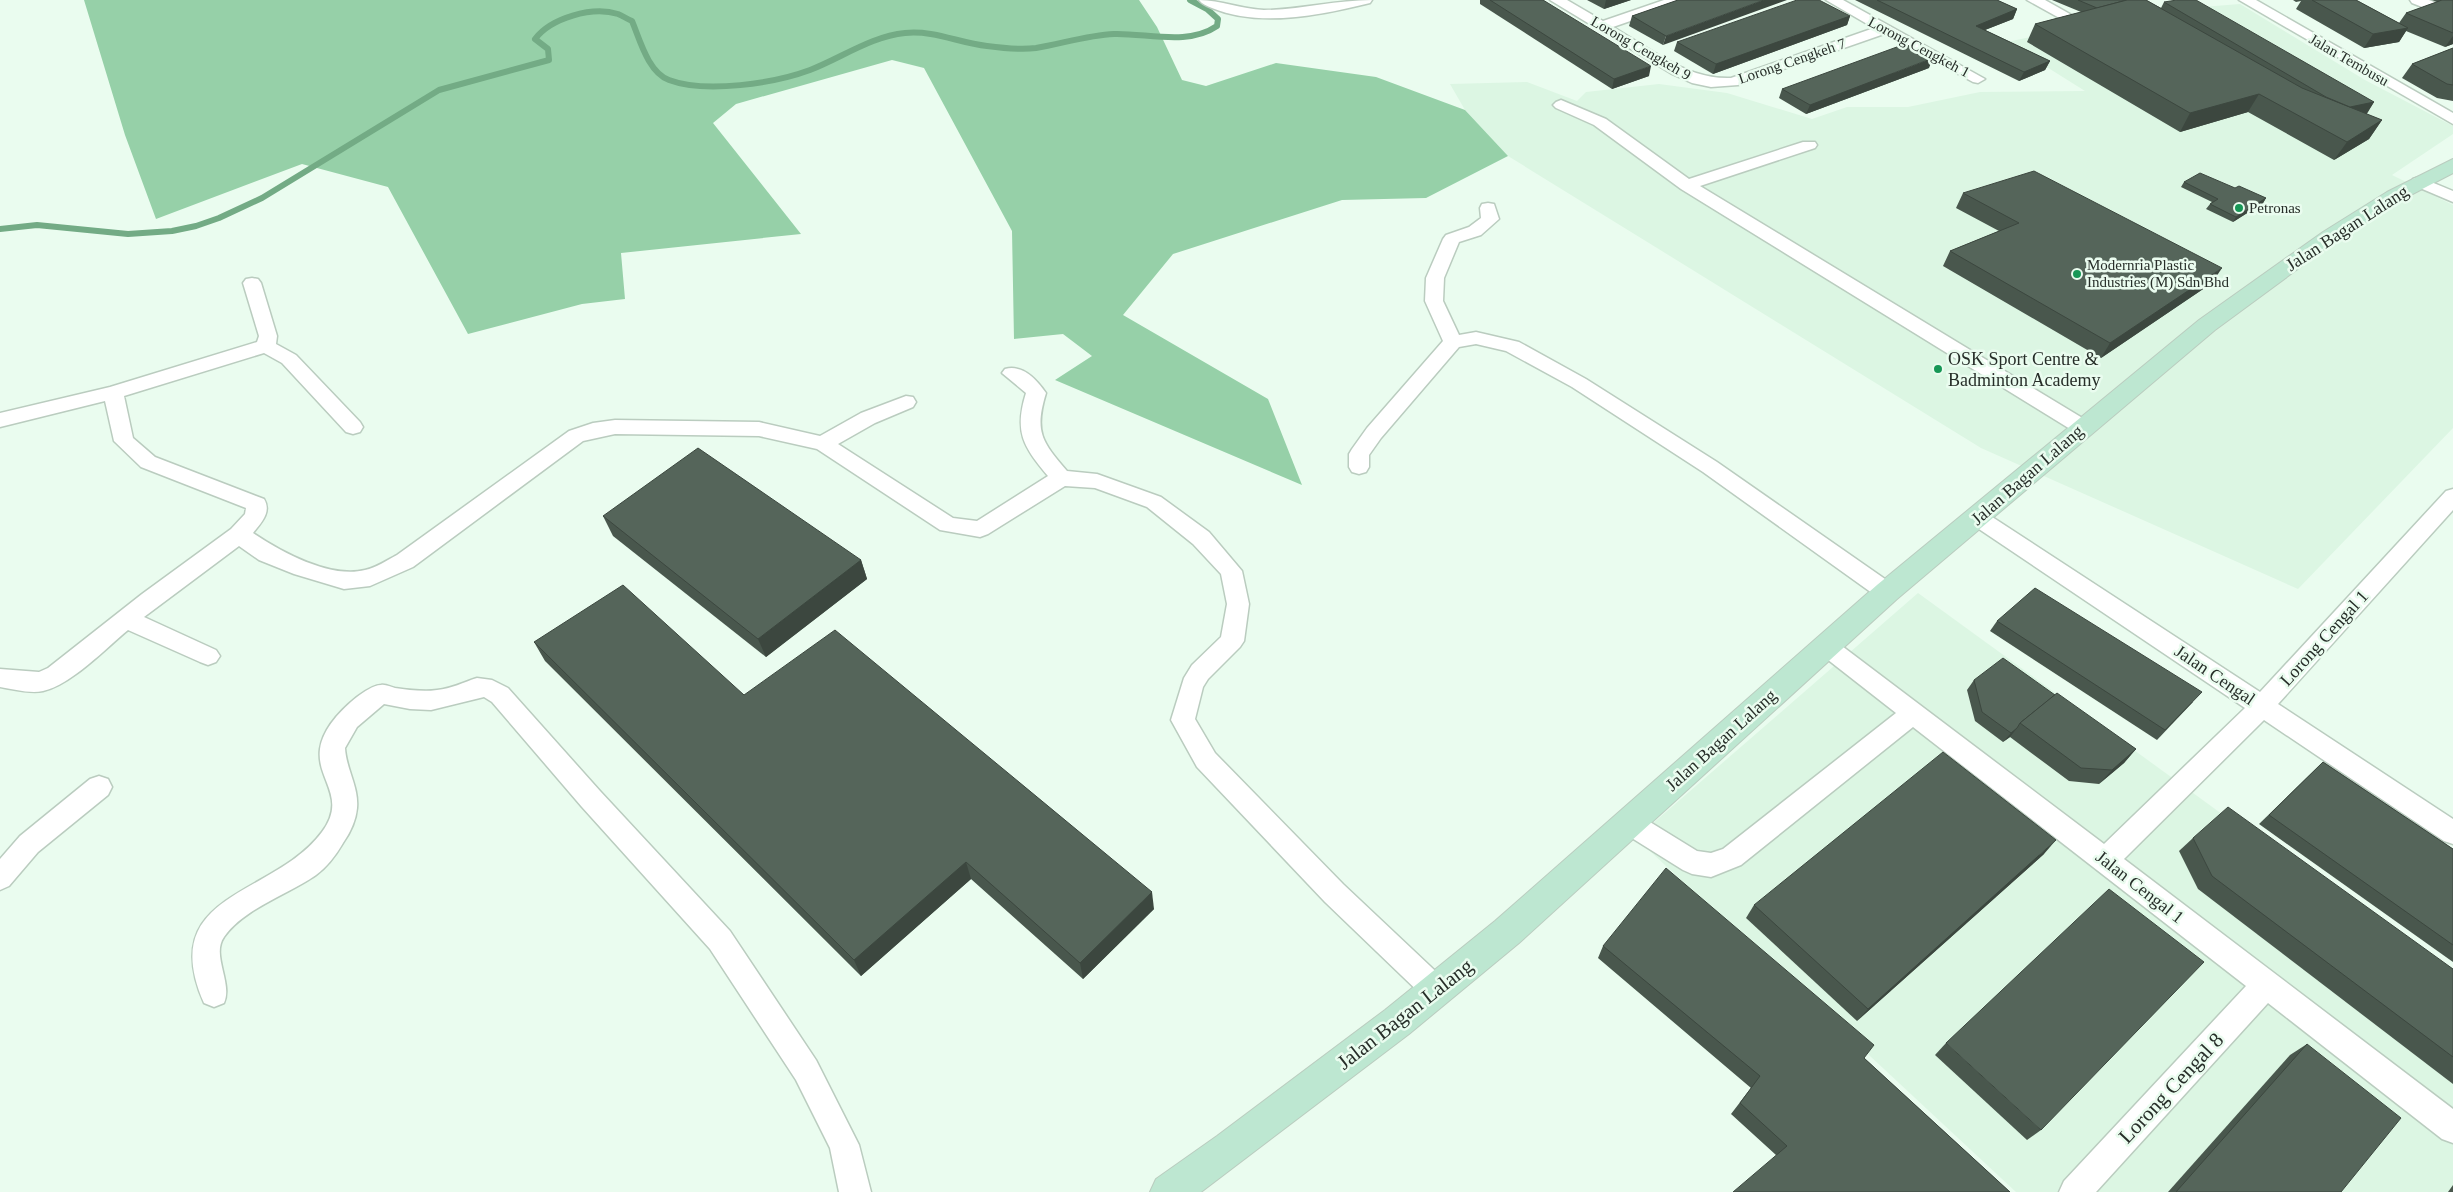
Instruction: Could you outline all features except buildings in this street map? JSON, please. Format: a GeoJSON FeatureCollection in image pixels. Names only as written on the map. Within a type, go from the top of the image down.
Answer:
{"type":"FeatureCollection","features":[{"type":"Feature","properties":{"kind":"main road","name":"Jalan Bagan Lalang"},"geometry":{"type":"LineString","coordinates":[[1169,1192],[1230,1149],[1437,991],[1507,932],[1887,592],[1978,518],[2082,427],[2236,303],[2330,236],[2419,182],[2453,165]]}},
{"type":"Feature","properties":{"kind":"street"},"geometry":{"type":"LineString","coordinates":[[1206,0],[1218,7],[1250,14],[1290,12],[1365,0]]}},
{"type":"Feature","properties":{"kind":"street","name":"Lorong Cengkeh 9"},"geometry":{"type":"LineString","coordinates":[[1557,0],[1698,81]]}},
{"type":"Feature","properties":{"kind":"street"},"geometry":{"type":"LineString","coordinates":[[1603,26],[1677,0]]}},
{"type":"Feature","properties":{"kind":"street","name":"Lorong Cengkeh 1"},"geometry":{"type":"LineString","coordinates":[[1833,0],[1978,79]]}},
{"type":"Feature","properties":{"kind":"street"},"geometry":{"type":"LineString","coordinates":[[2034,0],[2077,22]]}},
{"type":"Feature","properties":{"kind":"street","name":"Jalan Tembusu"},"geometry":{"type":"LineString","coordinates":[[2246,0],[2453,118]]}},
{"type":"Feature","properties":{"kind":"street"},"geometry":{"type":"LineString","coordinates":[[2417,0],[2453,15]]}},
{"type":"Feature","properties":{"kind":"street","name":"Lorong Cengkeh 7"},"geometry":{"type":"LineString","coordinates":[[1698,81],[1712,84],[1733,82],[1884,29]]}},
{"type":"Feature","properties":{"kind":"street"},"geometry":{"type":"LineString","coordinates":[[1561,105],[1600,122],[1687,185],[2082,427]]}},
{"type":"Feature","properties":{"kind":"street"},"geometry":{"type":"LineString","coordinates":[[1687,185],[1809,145]]}},
{"type":"Feature","properties":{"kind":"street"},"geometry":{"type":"LineString","coordinates":[[2419,182],[2453,197]]}},
{"type":"Feature","properties":{"kind":"street"},"geometry":{"type":"LineString","coordinates":[[1453,342],[1434,301],[1435,278],[1452,239],[1475,231],[1490,219],[1488,208]]}},
{"type":"Feature","properties":{"kind":"street"},"geometry":{"type":"LineString","coordinates":[[252,282],[268,336],[266,346]]}},
{"type":"Feature","properties":{"kind":"street"},"geometry":{"type":"LineString","coordinates":[[1359,467],[1359,454],[1374,433],[1453,342],[1476,338],[1512,346],[1579,383],[1710,466],[1887,592]]}},
{"type":"Feature","properties":{"kind":"street"},"geometry":{"type":"LineString","coordinates":[[0,420],[112,393],[266,346],[289,359],[353,427]]}},
{"type":"Feature","properties":{"kind":"street"},"geometry":{"type":"LineString","coordinates":[[1012,373],[1030,384],[1036,393],[1028,415],[1032,442],[1061,478]]}},
{"type":"Feature","properties":{"kind":"street"},"geometry":{"type":"LineString","coordinates":[[0,678],[41,682],[56,675],[126,619],[239,535],[255,516],[257,504],[148,462],[124,440],[112,393]]}},
{"type":"Feature","properties":{"kind":"street"},"geometry":{"type":"LineString","coordinates":[[823,444],[868,418],[906,402]]}},
{"type":"Feature","properties":{"kind":"street"},"geometry":{"type":"LineString","coordinates":[[239,535],[267,554],[302,568],[344,581],[370,578],[405,562],[576,436],[593,430],[614,427],[759,429],[823,444],[948,525],[980,528],[1061,478],[1097,481],[1154,502],[1202,538],[1231,571],[1238,604],[1232,641],[1200,672],[1192,685],[1183,720],[1206,760],[1334,894],[1437,991]]}},
{"type":"Feature","properties":{"kind":"street","name":"Lorong Cengal 1"},"geometry":{"type":"LineString","coordinates":[[2105,860],[2176,794],[2262,706],[2453,496]]}},
{"type":"Feature","properties":{"kind":"street","name":"Jalan Cengal"},"geometry":{"type":"LineString","coordinates":[[1978,518],[2453,833]]}},
{"type":"Feature","properties":{"kind":"street"},"geometry":{"type":"LineString","coordinates":[[126,619],[208,656]]}},
{"type":"Feature","properties":{"kind":"street","name":"Jalan Cengal 1"},"geometry":{"type":"LineString","coordinates":[[1826,646],[2453,1128]]}},
{"type":"Feature","properties":{"kind":"street"},"geometry":{"type":"LineString","coordinates":[[214,994],[206,957],[209,936],[224,916],[308,866],[338,830],[346,805],[341,778],[332,755],[336,737],[366,702],[381,694],[411,701],[440,700],[478,688],[491,687],[720,940],[806,1070],[844,1145],[855,1192]]}},
{"type":"Feature","properties":{"kind":"street"},"geometry":{"type":"LineString","coordinates":[[1628,822],[1692,862],[1711,865],[1732,857],[1913,713]]}},
{"type":"Feature","properties":{"kind":"street"},"geometry":{"type":"LineString","coordinates":[[0,878],[29,844],[99,788]]}},
{"type":"Feature","properties":{"kind":"street","name":"Lorong Cengal 8"},"geometry":{"type":"LineString","coordinates":[[2075,1192],[2266,984]]}},
{"type":"Feature","properties":{"kind":"shaded area"},"geometry":{"type":"Polygon","coordinates":[[[2240,4],[2365,80],[2453,126],[2453,134],[2392,175],[2453,205],[2453,428],[2298,589],[1981,448],[1508,156],[1465,110],[1450,84],[1527,82],[1577,101],[1586,92],[1659,84],[1727,93],[1812,119],[1847,107],[1908,107],[1980,92],[2085,91],[2007,42],[2152,11],[2240,4]]]}},
{"type":"Feature","properties":{"kind":"shaded area"},"geometry":{"type":"Polygon","coordinates":[[[1918,593],[2453,982],[2453,1192],[2016,1192],[1636,838],[1918,593]]]}},
{"type":"Feature","properties":{"kind":"green space"},"geometry":{"type":"Polygon","coordinates":[[[84,0],[1139,0],[1157,27],[1182,80],[1206,86],[1276,63],[1376,77],[1465,110],[1508,156],[1426,198],[1342,200],[1173,254],[1123,315],[1268,399],[1302,485],[1055,380],[1092,356],[1063,334],[1014,339],[1012,231],[924,68],[892,60],[736,104],[713,123],[801,234],[621,253],[625,299],[582,304],[468,334],[388,187],[302,164],[156,219],[125,135],[84,0]]]}},
{"type":"Feature","properties":{"kind":"waterway"},"geometry":{"type":"LineString","coordinates":[[0,229],[37,225],[128,234],[172,231],[196,226],[219,218],[262,198],[439,90],[549,60],[548,49],[535,39],[551,25],[585,13],[608,12],[618,14],[632,21],[650,63],[655,70],[669,80],[684,84],[721,86],[760,83],[795,75],[881,38],[905,33],[926,33],[977,44],[1024,49],[1114,34],[1167,37],[1193,36],[1217,26],[1218,19],[1207,9],[1190,0]]}},
{"type":"Feature","properties":{"kind":"place","name":"Petronas"},"geometry":{"type":"Point","coordinates":[2239,208]}},
{"type":"Feature","properties":{"kind":"place","name":"Modernria Plastic Industries (M) Sdn Bhd"},"geometry":{"type":"Point","coordinates":[2077,274]}},
{"type":"Feature","properties":{"kind":"place","name":"OSK Sport Centre & Badminton Academy"},"geometry":{"type":"Point","coordinates":[1938,369]}}]}
